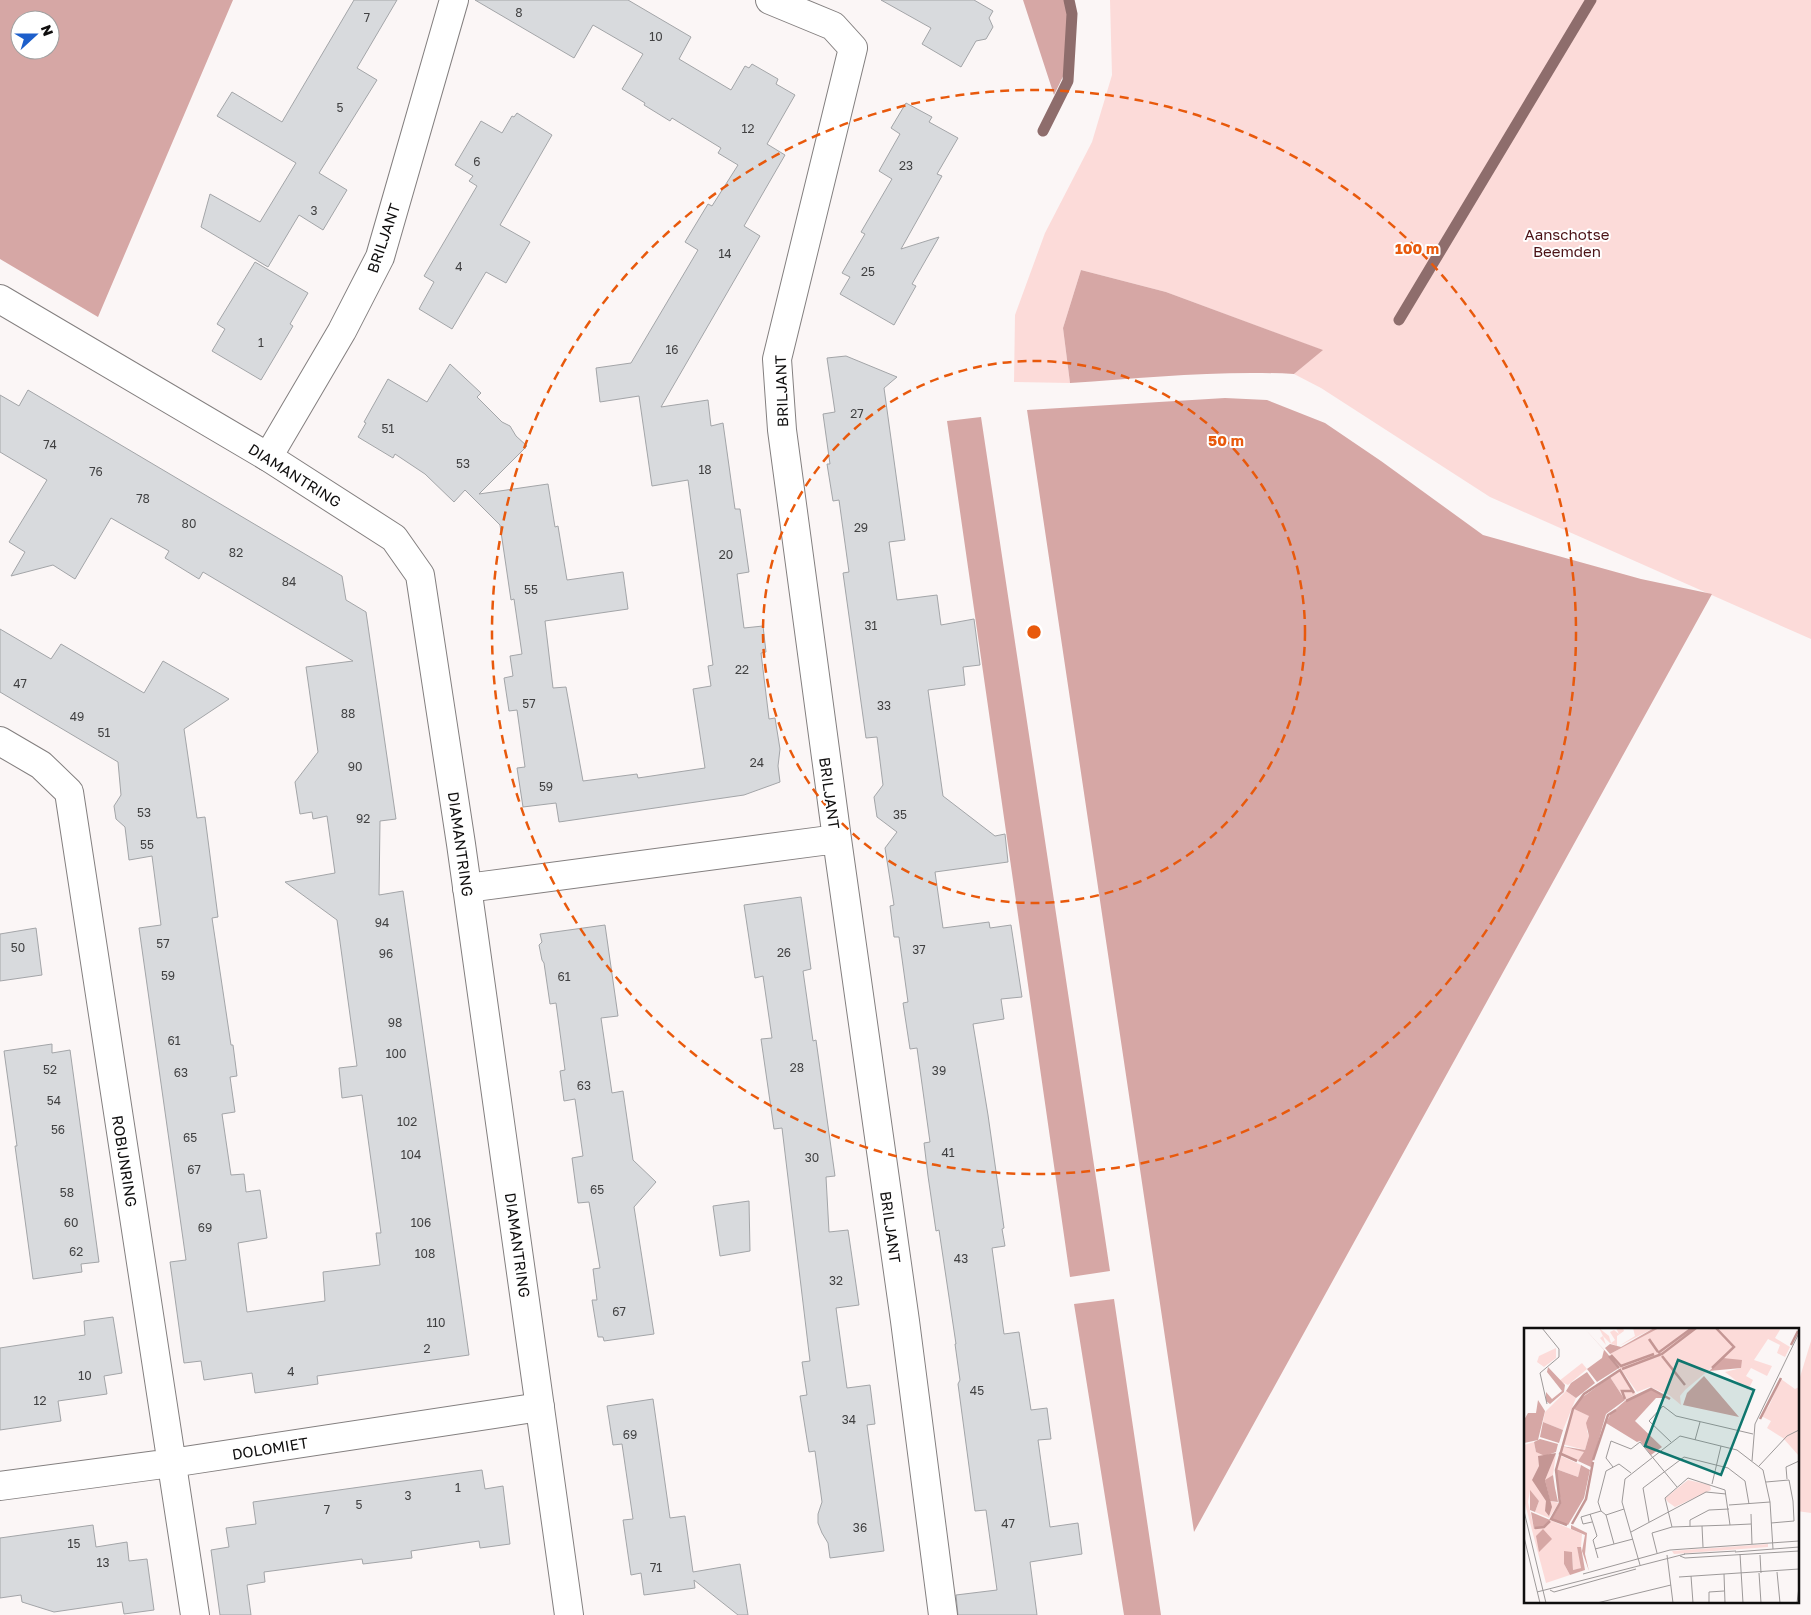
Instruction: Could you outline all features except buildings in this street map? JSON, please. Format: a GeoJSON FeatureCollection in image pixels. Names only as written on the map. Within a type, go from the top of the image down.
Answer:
{"type":"FeatureCollection","features":[{"type":"Feature","properties":{"kind":"street","name":"BRILJANT"},"geometry":{"type":"LineString","coordinates":[[268,458],[342,331],[380,258],[454,0]]}},
{"type":"Feature","properties":{"kind":"street","name":"BRILJANT"},"geometry":{"type":"LineString","coordinates":[[770,0],[833,26],[854,48],[777,359],[782,430],[836,839],[905,1321],[943,1615]]}},
{"type":"Feature","properties":{"kind":"street","name":"DIAMANTRING"},"geometry":{"type":"LineString","coordinates":[[0,299],[268,458],[394,538],[420,574],[460,835],[569,1615]]}},
{"type":"Feature","properties":{"kind":"street","name":"ROBIJNRING"},"geometry":{"type":"LineString","coordinates":[[0,741],[41,765],[69,792],[195,1615]]}},
{"type":"Feature","properties":{"kind":"street","name":"BRILJANT"},"geometry":{"type":"LineString","coordinates":[[466,888],[836,839]]}},
{"type":"Feature","properties":{"kind":"street","name":"DOLOMIET"},"geometry":{"type":"LineString","coordinates":[[0,1486],[171,1463],[540,1406]]}},
{"type":"Feature","properties":{"kind":"green space","name":"Aanschotse Beemden"},"geometry":{"type":"Polygon","coordinates":[[[1110,0],[1811,0],[1811,639],[1490,497],[1321,388],[1294,374],[1322,350],[1166,292],[1081,270],[1063,328],[1070,383],[1014,382],[1015,315],[1045,233],[1092,142],[1112,75],[1110,0]]]}},
{"type":"Feature","properties":{"kind":"green space"},"geometry":{"type":"Polygon","coordinates":[[[1811,1341],[1811,1513],[1798,1511],[1798,1384],[1811,1341]]]}},
{"type":"Feature","properties":{"kind":"shaded area"},"geometry":{"type":"Polygon","coordinates":[[[0,0],[233,0],[98,317],[0,259],[0,0]]]}},
{"type":"Feature","properties":{"kind":"shaded area"},"geometry":{"type":"Polygon","coordinates":[[[1023,0],[1072,0],[1074,13],[1069,64],[1054,95],[1023,0]]]}},
{"type":"Feature","properties":{"kind":"shaded area"},"geometry":{"type":"Polygon","coordinates":[[[1081,270],[1166,292],[1323,350],[1294,374],[1210,374],[1070,383],[1063,328],[1081,270]]]}},
{"type":"Feature","properties":{"kind":"shaded area"},"geometry":{"type":"Polygon","coordinates":[[[1225,398],[1267,400],[1325,423],[1483,535],[1641,579],[1712,594],[1194,1532],[1027,410],[1225,398]]]}},
{"type":"Feature","properties":{"kind":"shaded area"},"geometry":{"type":"Polygon","coordinates":[[[981,417],[1110,1271],[1070,1277],[947,421],[981,417]]]}},
{"type":"Feature","properties":{"kind":"shaded area"},"geometry":{"type":"Polygon","coordinates":[[[1114,1299],[1161,1615],[1124,1615],[1074,1304],[1114,1299]]]}},
{"type":"Feature","properties":{"kind":"waterway"},"geometry":{"type":"LineString","coordinates":[[1043,131],[1068,81],[1072,14],[1069,0]]}},
{"type":"Feature","properties":{"kind":"waterway"},"geometry":{"type":"LineString","coordinates":[[1399,320],[1591,0]]}}]}
